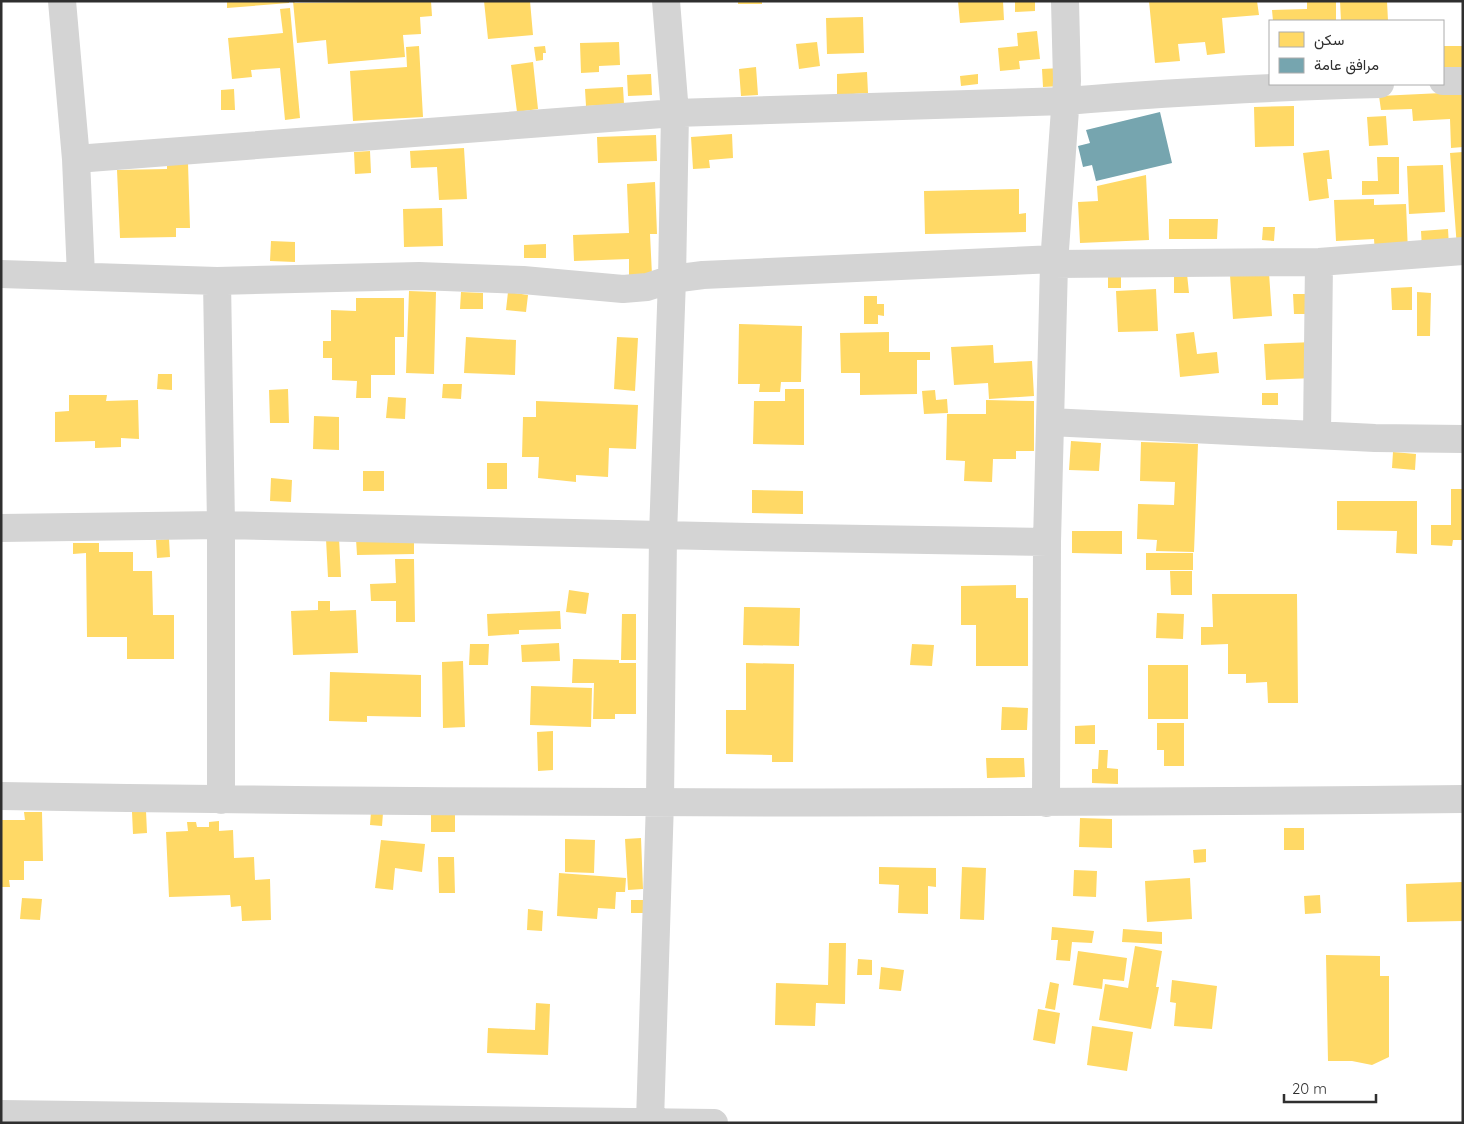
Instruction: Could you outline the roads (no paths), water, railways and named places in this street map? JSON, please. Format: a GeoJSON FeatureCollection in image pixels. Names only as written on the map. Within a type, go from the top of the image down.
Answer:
{"type":"FeatureCollection","features":[{"type":"Feature","properties":{"kind":"street"},"geometry":{"type":"LineString","coordinates":[[62,1],[76,159],[81,276]]}},
{"type":"Feature","properties":{"kind":"street"},"geometry":{"type":"LineString","coordinates":[[650,1121],[660,801],[663,535],[672,279],[675,113],[666,1]]}},
{"type":"Feature","properties":{"kind":"street"},"geometry":{"type":"LineString","coordinates":[[1046,803],[1047,542],[1055,262],[1066,101],[1065,1]]}},
{"type":"Feature","properties":{"kind":"street"},"geometry":{"type":"LineString","coordinates":[[1444,82],[1463,81]]}},
{"type":"Feature","properties":{"kind":"street"},"geometry":{"type":"LineString","coordinates":[[76,159],[675,113],[1066,101],[1139,95],[1358,85]]}},
{"type":"Feature","properties":{"kind":"street"},"geometry":{"type":"LineString","coordinates":[[1,274],[217,281],[419,276],[523,280],[624,289],[647,287],[672,279],[703,275],[1055,262],[1319,262],[1463,251]]}},
{"type":"Feature","properties":{"kind":"street"},"geometry":{"type":"LineString","coordinates":[[1317,434],[1319,262]]}},
{"type":"Feature","properties":{"kind":"street"},"geometry":{"type":"LineString","coordinates":[[217,281],[221,525],[221,800]]}},
{"type":"Feature","properties":{"kind":"street"},"geometry":{"type":"LineString","coordinates":[[1050,422],[1375,438],[1463,439]]}},
{"type":"Feature","properties":{"kind":"street"},"geometry":{"type":"LineString","coordinates":[[1,528],[221,525],[1047,542]]}},
{"type":"Feature","properties":{"kind":"street"},"geometry":{"type":"LineString","coordinates":[[1,796],[221,800],[1046,803],[1463,799]]}},
{"type":"Feature","properties":{"kind":"street"},"geometry":{"type":"LineString","coordinates":[[1,1114],[206,1119],[714,1123]]}}]}
